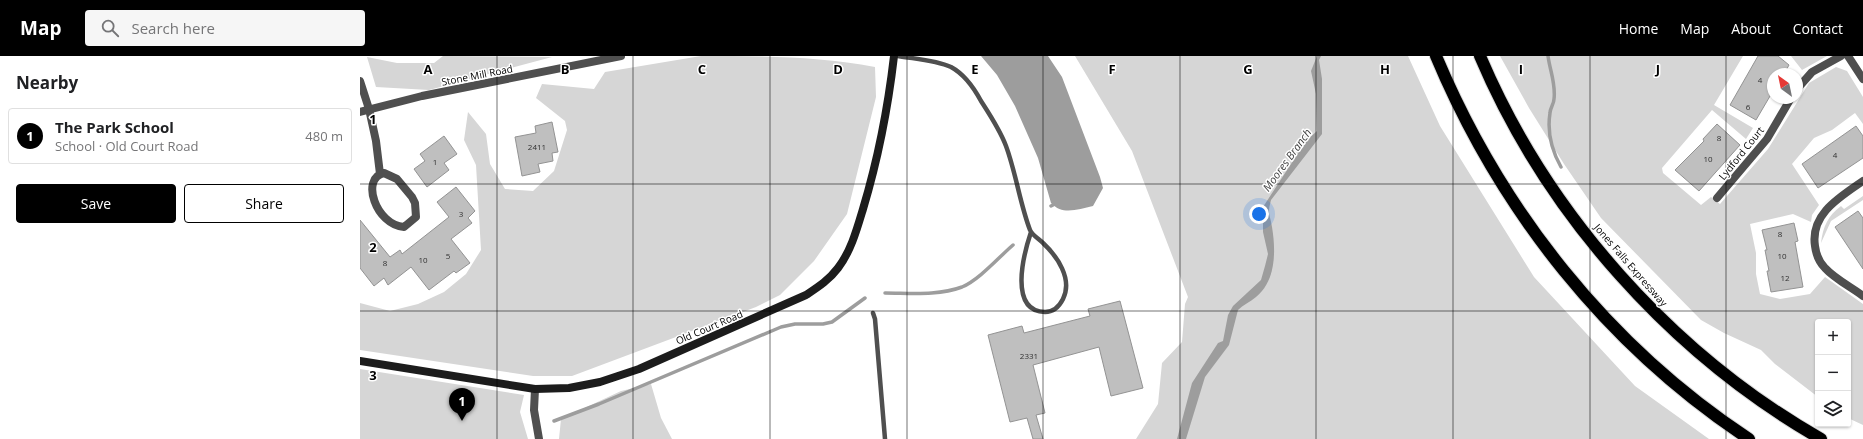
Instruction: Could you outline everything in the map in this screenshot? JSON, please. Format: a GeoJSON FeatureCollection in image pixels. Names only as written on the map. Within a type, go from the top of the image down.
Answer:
{"type":"FeatureCollection","features":[{"type":"Feature","properties":{"kind":"highway"},"geometry":{"type":"LineString","coordinates":[[1436,56],[1466,122],[1489,164],[1543,245],[1579,289],[1622,335],[1669,380],[1749,439]]}},
{"type":"Feature","properties":{"kind":"highway","name":"Jones Falls Expressway"},"geometry":{"type":"LineString","coordinates":[[1480,56],[1502,102],[1547,180],[1575,219],[1610,263],[1651,308],[1696,350],[1751,394],[1821,439]]}},
{"type":"Feature","properties":{"kind":"main road","name":"Old Court Road"},"geometry":{"type":"LineString","coordinates":[[360,361],[535,389],[558,389],[585,386],[639,369],[806,295],[829,279],[839,266],[851,244],[871,183],[885,117],[894,56]]}},
{"type":"Feature","properties":{"kind":"street","name":"Stone Mill Road"},"geometry":{"type":"LineString","coordinates":[[360,112],[422,96],[621,56]]}},
{"type":"Feature","properties":{"kind":"street"},"geometry":{"type":"LineString","coordinates":[[1803,82],[1812,72],[1841,56]]}},
{"type":"Feature","properties":{"kind":"street"},"geometry":{"type":"LineString","coordinates":[[1848,56],[1863,79]]}},
{"type":"Feature","properties":{"kind":"street"},"geometry":{"type":"LineString","coordinates":[[360,81],[369,109],[376,141],[380,174]]}},
{"type":"Feature","properties":{"kind":"street","name":"Lydford Court"},"geometry":{"type":"LineString","coordinates":[[1717,198],[1767,139],[1787,104]]}},
{"type":"Feature","properties":{"kind":"street"},"geometry":{"type":"LineString","coordinates":[[380,174],[391,175],[415,203],[416,217],[404,227],[395,227],[388,222],[372,204],[369,195],[369,185],[372,180],[380,174]]}},
{"type":"Feature","properties":{"kind":"street"},"geometry":{"type":"LineString","coordinates":[[1863,181],[1830,204],[1820,216],[1816,227],[1814,240],[1816,250],[1826,269],[1863,296]]}},
{"type":"Feature","properties":{"kind":"street"},"geometry":{"type":"LineString","coordinates":[[535,389],[534,410],[540,439]]}},
{"type":"Feature","properties":{"kind":"lane"},"geometry":{"type":"LineString","coordinates":[[898,56],[937,62],[952,68],[973,88],[1006,144],[1031,232],[1054,254],[1062,267],[1066,284],[1064,297],[1060,306],[1052,311],[1036,310],[1028,305],[1023,297],[1022,262],[1031,232]]}},
{"type":"Feature","properties":{"kind":"lane"},"geometry":{"type":"LineString","coordinates":[[873,313],[875,319],[885,439]]}},
{"type":"Feature","properties":{"kind":"shaded area"},"geometry":{"type":"Polygon","coordinates":[[[443,56],[552,57],[429,90],[376,87],[367,57],[397,63],[434,63],[443,56]]]}},
{"type":"Feature","properties":{"kind":"shaded area"},"geometry":{"type":"Polygon","coordinates":[[[701,56],[810,59],[854,63],[875,67],[876,97],[847,214],[814,261],[780,295],[756,307],[572,376],[533,376],[360,350],[360,303],[390,311],[418,304],[444,292],[466,274],[481,250],[476,165],[464,140],[468,112],[486,134],[490,164],[505,189],[533,191],[554,171],[567,130],[565,121],[536,98],[542,84],[594,89],[605,72],[701,56]]]}},
{"type":"Feature","properties":{"kind":"shaded area"},"geometry":{"type":"Polygon","coordinates":[[[981,56],[1048,56],[1062,77],[1100,177],[1103,188],[1093,206],[1076,210],[1066,210],[1056,207],[1051,203],[1038,158],[1015,106],[997,75],[981,56]]]}},
{"type":"Feature","properties":{"kind":"shaded area"},"geometry":{"type":"Polygon","coordinates":[[[1075,56],[1408,56],[1440,126],[1534,277],[1635,386],[1709,439],[1136,439],[1158,404],[1162,363],[1182,342],[1185,304],[1188,297],[1132,151],[1075,56]]]}},
{"type":"Feature","properties":{"kind":"shaded area"},"geometry":{"type":"Polygon","coordinates":[[[1317,56],[1321,56],[1319,60],[1322,79],[1322,134],[1271,200],[1269,212],[1272,227],[1274,255],[1268,283],[1256,297],[1238,310],[1229,345],[1205,377],[1186,439],[1177,439],[1192,383],[1218,343],[1223,341],[1228,315],[1233,306],[1261,280],[1268,254],[1263,232],[1263,207],[1306,141],[1317,131],[1316,94],[1311,71],[1317,56]]]}},
{"type":"Feature","properties":{"kind":"shaded area"},"geometry":{"type":"Polygon","coordinates":[[[1500,56],[1743,56],[1714,105],[1753,128],[1746,139],[1712,110],[1662,168],[1663,173],[1701,205],[1711,197],[1720,204],[1768,149],[1796,104],[1803,104],[1803,93],[1809,83],[1836,67],[1847,71],[1863,97],[1863,124],[1855,113],[1832,130],[1814,138],[1792,164],[1819,205],[1812,215],[1811,222],[1793,214],[1750,224],[1756,253],[1756,274],[1760,294],[1780,299],[1810,294],[1825,277],[1863,304],[1863,425],[1851,419],[1851,319],[1815,319],[1815,395],[1775,364],[1761,350],[1724,333],[1701,320],[1601,218],[1564,164],[1529,108],[1500,56]]]}},
{"type":"Feature","properties":{"kind":"shaded area"},"geometry":{"type":"Polygon","coordinates":[[[1791,56],[1827,56],[1803,69],[1803,68],[1800,68],[1791,56]]]}},
{"type":"Feature","properties":{"kind":"shaded area"},"geometry":{"type":"Polygon","coordinates":[[[1863,196],[1863,200],[1831,221],[1821,243],[1823,231],[1829,218],[1841,206],[1844,209],[1863,196]]]}},
{"type":"Feature","properties":{"kind":"shaded area"},"geometry":{"type":"Polygon","coordinates":[[[360,369],[524,395],[520,412],[528,439],[360,439],[360,369]]]}},
{"type":"Feature","properties":{"kind":"shaded area"},"geometry":{"type":"Polygon","coordinates":[[[651,384],[661,418],[672,439],[559,439],[561,419],[621,391],[651,384]]]}},
{"type":"Feature","properties":{"kind":"building"},"geometry":{"type":"Polygon","coordinates":[[[1758,56],[1778,56],[1789,65],[1787,68],[1767,68],[1767,101],[1756,120],[1730,105],[1758,56]]]}},
{"type":"Feature","properties":{"kind":"building"},"geometry":{"type":"Polygon","coordinates":[[[552,122],[558,152],[552,153],[553,161],[538,164],[540,172],[522,176],[515,137],[536,133],[535,126],[552,122]]]}},
{"type":"Feature","properties":{"kind":"building"},"geometry":{"type":"Polygon","coordinates":[[[1717,124],[1740,145],[1699,191],[1675,170],[1704,141],[1703,139],[1717,124]]]}},
{"type":"Feature","properties":{"kind":"building"},"geometry":{"type":"Polygon","coordinates":[[[1856,126],[1863,136],[1863,158],[1818,188],[1802,164],[1856,126]]]}},
{"type":"Feature","properties":{"kind":"building"},"geometry":{"type":"Polygon","coordinates":[[[444,136],[457,154],[444,163],[449,170],[427,187],[414,169],[425,161],[420,154],[444,136]]]}},
{"type":"Feature","properties":{"kind":"building"},"geometry":{"type":"Polygon","coordinates":[[[456,187],[475,211],[468,218],[472,223],[451,239],[470,263],[456,273],[454,271],[429,290],[411,267],[388,285],[384,278],[374,286],[360,268],[360,220],[390,257],[400,250],[402,254],[449,217],[437,202],[456,187]]]}},
{"type":"Feature","properties":{"kind":"building"},"geometry":{"type":"Polygon","coordinates":[[[1858,211],[1863,218],[1863,269],[1835,227],[1858,211]]]}},
{"type":"Feature","properties":{"kind":"building"},"geometry":{"type":"Polygon","coordinates":[[[1794,223],[1798,241],[1795,242],[1803,287],[1771,292],[1765,250],[1767,250],[1762,230],[1794,223]]]}},
{"type":"Feature","properties":{"kind":"building"},"geometry":{"type":"Polygon","coordinates":[[[1120,301],[1143,388],[1111,396],[1099,347],[1033,365],[1045,413],[1036,415],[1043,439],[1033,439],[1027,418],[1010,422],[988,335],[1022,326],[1024,333],[1090,316],[1088,309],[1120,301]]]}},
{"type":"Feature","properties":{"kind":"waterway"},"geometry":{"type":"LineString","coordinates":[[1548,56],[1554,83],[1554,101],[1550,111],[1549,127],[1553,148],[1561,167]]}},
{"type":"Feature","properties":{"kind":"waterway"},"geometry":{"type":"LineString","coordinates":[[885,293],[934,293],[962,287],[982,274],[1013,245]]}},
{"type":"Feature","properties":{"kind":"waterway"},"geometry":{"type":"LineString","coordinates":[[554,421],[599,404],[781,327],[795,324],[823,324],[832,322],[865,298]]}},
{"type":"Feature","properties":{"kind":"place","name":"The Park School"},"geometry":{"type":"Point","coordinates":[462,421]}},
{"type":"Feature","properties":{"kind":"water label","name":"Moores Branch"},"geometry":{"type":"Point","coordinates":[1287,160]}}]}
